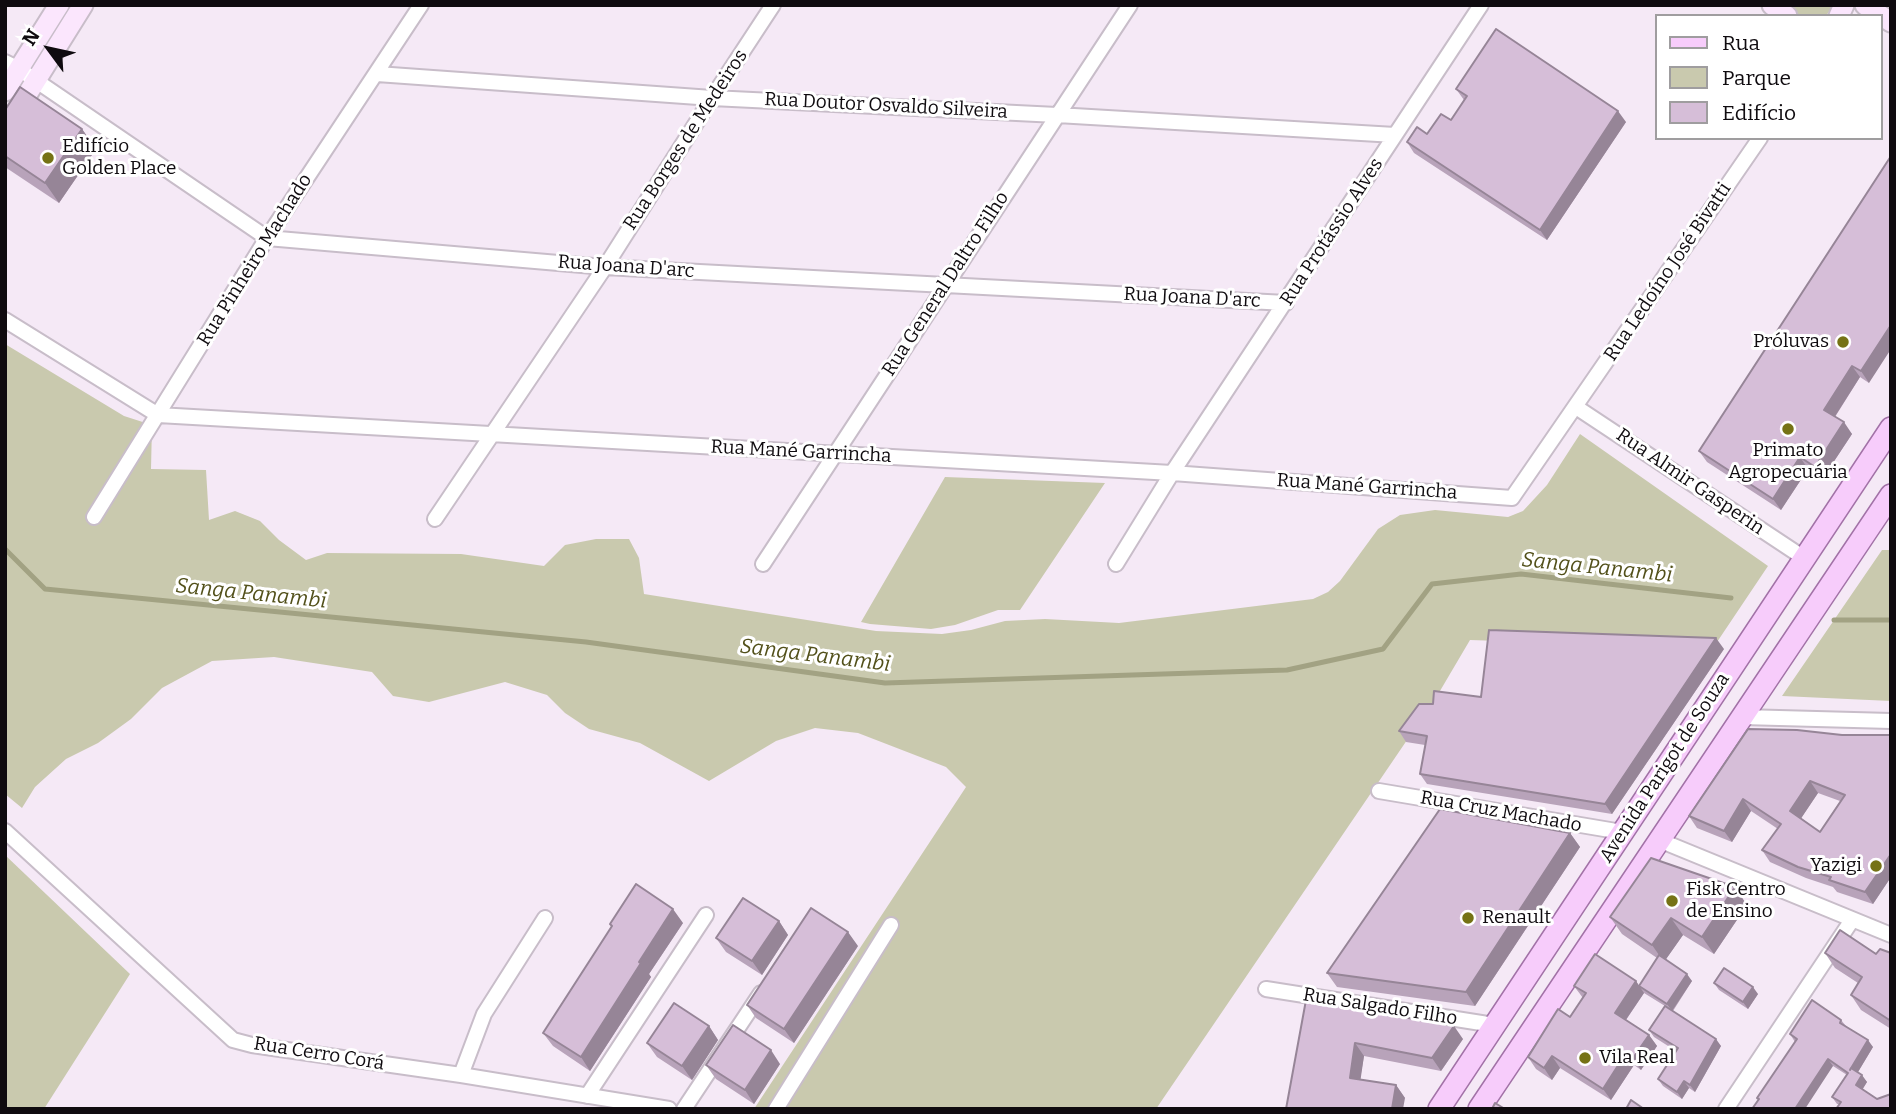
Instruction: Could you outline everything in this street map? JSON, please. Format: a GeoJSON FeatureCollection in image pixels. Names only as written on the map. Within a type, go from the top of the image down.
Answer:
{"type":"FeatureCollection","features":[{"type":"Feature","properties":{"kind":"main road","name":"Avenida Parigot de Souza"},"geometry":{"type":"LineString","coordinates":[[1439,1109],[1891,428]]}},
{"type":"Feature","properties":{"kind":"main road","name":"Avenida Parigot de Souza"},"geometry":{"type":"LineString","coordinates":[[1479,1109],[1793,640],[1882,523],[1891,495]]}},
{"type":"Feature","properties":{"kind":"main road"},"geometry":{"type":"LineString","coordinates":[[1793,640],[1771,645],[1765,638],[1804,558]]}},
{"type":"Feature","properties":{"kind":"main road"},"geometry":{"type":"LineString","coordinates":[[1736,661],[1748,649],[1756,648],[1763,654],[1764,664],[1743,708],[1742,718]]}},
{"type":"Feature","properties":{"kind":"main road"},"geometry":{"type":"LineString","coordinates":[[1587,947],[1568,946],[1567,936],[1601,865]]}},
{"type":"Feature","properties":{"kind":"street"},"geometry":{"type":"LineString","coordinates":[[5,91],[12,65],[59,5]]}},
{"type":"Feature","properties":{"kind":"street"},"geometry":{"type":"LineString","coordinates":[[5,130],[83,5]]}},
{"type":"Feature","properties":{"kind":"street","name":"Rua Pinheiro Machado"},"geometry":{"type":"LineString","coordinates":[[94,517],[267,238],[421,5]]}},
{"type":"Feature","properties":{"kind":"street","name":"Rua Borges de Medeiros"},"geometry":{"type":"LineString","coordinates":[[435,519],[605,267],[774,5]]}},
{"type":"Feature","properties":{"kind":"street","name":"Rua General Daltro Filho"},"geometry":{"type":"LineString","coordinates":[[763,564],[1130,5]]}},
{"type":"Feature","properties":{"kind":"street","name":"Rua Protássio Alves"},"geometry":{"type":"LineString","coordinates":[[1116,564],[1172,472],[1481,5]]}},
{"type":"Feature","properties":{"kind":"street","name":"Rua Joana D'arc"},"geometry":{"type":"LineString","coordinates":[[12,65],[267,238],[605,267],[1286,303]]}},
{"type":"Feature","properties":{"kind":"street","name":"Rua Doutor Osvaldo Silveira"},"geometry":{"type":"LineString","coordinates":[[377,74],[712,98],[1395,135]]}},
{"type":"Feature","properties":{"kind":"street","name":"Rua Ledoíno José Bivatti"},"geometry":{"type":"LineString","coordinates":[[1576,407],[1759,140]]}},
{"type":"Feature","properties":{"kind":"street","name":"Rua Mané Garrincha"},"geometry":{"type":"LineString","coordinates":[[5,320],[158,415],[491,436],[1172,472],[1512,498],[1576,407]]}},
{"type":"Feature","properties":{"kind":"street","name":"Rua Almir Gasperin"},"geometry":{"type":"LineString","coordinates":[[1576,407],[1804,558]]}},
{"type":"Feature","properties":{"kind":"street"},"geometry":{"type":"LineString","coordinates":[[1742,718],[1891,721]]}},
{"type":"Feature","properties":{"kind":"street","name":"Rua Cruz Machado"},"geometry":{"type":"LineString","coordinates":[[1379,791],[1622,832]]}},
{"type":"Feature","properties":{"kind":"street","name":"Rua Cerro Corá"},"geometry":{"type":"LineString","coordinates":[[5,831],[233,1040],[669,1109]]}},
{"type":"Feature","properties":{"kind":"street"},"geometry":{"type":"LineString","coordinates":[[1660,839],[1891,935]]}},
{"type":"Feature","properties":{"kind":"street"},"geometry":{"type":"LineString","coordinates":[[587,1096],[706,915]]}},
{"type":"Feature","properties":{"kind":"street"},"geometry":{"type":"LineString","coordinates":[[461,1075],[484,1014],[545,918]]}},
{"type":"Feature","properties":{"kind":"street"},"geometry":{"type":"LineString","coordinates":[[1726,1109],[1852,920]]}},
{"type":"Feature","properties":{"kind":"street"},"geometry":{"type":"LineString","coordinates":[[776,1109],[891,925]]}},
{"type":"Feature","properties":{"kind":"street"},"geometry":{"type":"LineString","coordinates":[[684,1109],[769,981]]}},
{"type":"Feature","properties":{"kind":"street","name":"Rua Salgado Filho"},"geometry":{"type":"LineString","coordinates":[[1266,989],[1494,1026]]}},
{"type":"Feature","properties":{"kind":"green space"},"geometry":{"type":"Polygon","coordinates":[[[1781,5],[1832,5],[1827,14],[1794,14],[1781,5]]]}},
{"type":"Feature","properties":{"kind":"green space"},"geometry":{"type":"Polygon","coordinates":[[[5,344],[124,416],[152,425],[151,469],[206,470],[209,520],[235,511],[260,521],[279,540],[306,560],[327,553],[461,554],[544,566],[565,545],[596,539],[629,539],[639,558],[644,594],[876,631],[942,634],[1005,621],[1045,619],[1119,623],[1313,599],[1328,592],[1340,581],[1378,529],[1400,515],[1435,510],[1508,517],[1523,511],[1547,485],[1580,434],[1768,566],[1713,648],[1470,640],[1437,696],[1156,1109],[754,1109],[966,787],[946,767],[858,733],[815,728],[776,741],[709,781],[640,743],[589,729],[565,713],[547,695],[505,682],[429,702],[393,696],[372,672],[274,657],[212,661],[162,688],[131,719],[98,743],[66,759],[35,787],[22,808],[5,794],[5,344]]]}},
{"type":"Feature","properties":{"kind":"green space"},"geometry":{"type":"Polygon","coordinates":[[[945,477],[1105,483],[1020,610],[998,610],[955,625],[931,629],[861,622],[945,477]]]}},
{"type":"Feature","properties":{"kind":"green space"},"geometry":{"type":"Polygon","coordinates":[[[1882,550],[1891,550],[1891,701],[1782,696],[1882,550]]]}},
{"type":"Feature","properties":{"kind":"green space"},"geometry":{"type":"Polygon","coordinates":[[[5,855],[130,974],[44,1109],[5,1109],[5,855]]]}},
{"type":"Feature","properties":{"kind":"building"},"geometry":{"type":"Polygon","coordinates":[[[1496,29],[1618,111],[1540,230],[1407,142],[1417,127],[1427,134],[1441,114],[1451,120],[1467,96],[1456,89],[1496,29]]]}},
{"type":"Feature","properties":{"kind":"building","name":"Edifício Golden Place"},"geometry":{"type":"Polygon","coordinates":[[[20,87],[82,129],[45,183],[5,156],[5,110],[20,87]]]}},
{"type":"Feature","properties":{"kind":"building"},"geometry":{"type":"Polygon","coordinates":[[[1891,156],[1891,325],[1861,371],[1852,366],[1824,410],[1844,422],[1815,467],[1800,457],[1773,499],[1699,451],[1891,156]]]}},
{"type":"Feature","properties":{"kind":"building"},"geometry":{"type":"Polygon","coordinates":[[[1489,630],[1716,638],[1605,804],[1420,774],[1427,736],[1399,731],[1419,704],[1433,704],[1434,691],[1481,697],[1489,630]]]}},
{"type":"Feature","properties":{"kind":"building"},"geometry":{"type":"Polygon","coordinates":[[[1748,729],[1891,735],[1891,854],[1865,892],[1829,880],[1831,877],[1798,867],[1762,850],[1781,824],[1743,799],[1724,831],[1689,816],[1748,729]],[[1810,781],[1790,811],[1820,832],[1845,795],[1810,781]]]}},
{"type":"Feature","properties":{"kind":"building"},"geometry":{"type":"Polygon","coordinates":[[[1440,809],[1570,833],[1466,992],[1327,973],[1440,809]]]}},
{"type":"Feature","properties":{"kind":"building"},"geometry":{"type":"Polygon","coordinates":[[[1651,858],[1735,887],[1702,937],[1671,918],[1652,945],[1610,917],[1651,858]]]}},
{"type":"Feature","properties":{"kind":"building"},"geometry":{"type":"Polygon","coordinates":[[[636,884],[673,909],[581,1057],[543,1033],[636,884]]]}},
{"type":"Feature","properties":{"kind":"building"},"geometry":{"type":"Polygon","coordinates":[[[743,898],[779,921],[752,961],[716,938],[743,898]]]}},
{"type":"Feature","properties":{"kind":"building"},"geometry":{"type":"Polygon","coordinates":[[[811,908],[848,932],[784,1029],[747,1005],[811,908]]]}},
{"type":"Feature","properties":{"kind":"building"},"geometry":{"type":"Polygon","coordinates":[[[1840,930],[1876,954],[1880,949],[1891,953],[1891,1021],[1851,995],[1862,977],[1825,953],[1840,930]]]}},
{"type":"Feature","properties":{"kind":"building"},"geometry":{"type":"Polygon","coordinates":[[[1595,954],[1636,981],[1615,1013],[1649,1035],[1633,1058],[1626,1053],[1603,1089],[1552,1056],[1544,1068],[1528,1057],[1558,1009],[1570,1017],[1586,993],[1574,986],[1595,954]]]}},
{"type":"Feature","properties":{"kind":"building"},"geometry":{"type":"Polygon","coordinates":[[[1659,955],[1687,974],[1667,1004],[1639,986],[1659,955]]]}},
{"type":"Feature","properties":{"kind":"building"},"geometry":{"type":"Polygon","coordinates":[[[1724,968],[1753,987],[1743,1002],[1714,983],[1724,968]]]}},
{"type":"Feature","properties":{"kind":"building"},"geometry":{"type":"Polygon","coordinates":[[[1306,1000],[1454,1026],[1432,1058],[1355,1043],[1350,1078],[1396,1085],[1392,1109],[1286,1109],[1306,1000]]]}},
{"type":"Feature","properties":{"kind":"building"},"geometry":{"type":"Polygon","coordinates":[[[1812,1000],[1841,1020],[1840,1023],[1868,1040],[1851,1068],[1862,1075],[1856,1085],[1877,1099],[1891,1094],[1891,1109],[1836,1109],[1841,1102],[1832,1097],[1848,1073],[1828,1059],[1795,1109],[1752,1109],[1797,1039],[1790,1034],[1812,1000]]]}},
{"type":"Feature","properties":{"kind":"building"},"geometry":{"type":"Polygon","coordinates":[[[674,1003],[709,1026],[682,1066],[647,1043],[674,1003]]]}},
{"type":"Feature","properties":{"kind":"building"},"geometry":{"type":"Polygon","coordinates":[[[1665,1006],[1716,1039],[1690,1085],[1684,1081],[1677,1092],[1658,1079],[1678,1048],[1649,1030],[1665,1006]]]}},
{"type":"Feature","properties":{"kind":"building"},"geometry":{"type":"Polygon","coordinates":[[[733,1025],[771,1050],[745,1090],[706,1065],[733,1025]]]}},
{"type":"Feature","properties":{"kind":"building"},"geometry":{"type":"Polygon","coordinates":[[[1631,1100],[1644,1109],[1626,1109],[1631,1100]]]}},
{"type":"Feature","properties":{"kind":"building"},"geometry":{"type":"Polygon","coordinates":[[[1495,1103],[1505,1109],[1492,1109],[1495,1103]]]}},
{"type":"Feature","properties":{"kind":"waterway","name":"Sanga Panambi"},"geometry":{"type":"LineString","coordinates":[[5,549],[45,589],[586,642],[885,683],[1287,670],[1383,649],[1432,584],[1521,574],[1731,598]]}},
{"type":"Feature","properties":{"kind":"waterway","name":"Sanga Panambi"},"geometry":{"type":"LineString","coordinates":[[1834,620],[1891,620]]}},
{"type":"Feature","properties":{"kind":"place","name":"Edifício Golden Place"},"geometry":{"type":"Point","coordinates":[48,158]}},
{"type":"Feature","properties":{"kind":"place","name":"Próluvas"},"geometry":{"type":"Point","coordinates":[1843,342]}},
{"type":"Feature","properties":{"kind":"place","name":"Primato Agropecuária"},"geometry":{"type":"Point","coordinates":[1788,429]}},
{"type":"Feature","properties":{"kind":"place","name":"Yazigi"},"geometry":{"type":"Point","coordinates":[1876,866]}},
{"type":"Feature","properties":{"kind":"place","name":"Fisk Centro de Ensino"},"geometry":{"type":"Point","coordinates":[1672,901]}},
{"type":"Feature","properties":{"kind":"place","name":"Renault"},"geometry":{"type":"Point","coordinates":[1468,918]}},
{"type":"Feature","properties":{"kind":"place","name":"Vila Real"},"geometry":{"type":"Point","coordinates":[1585,1058]}}]}
